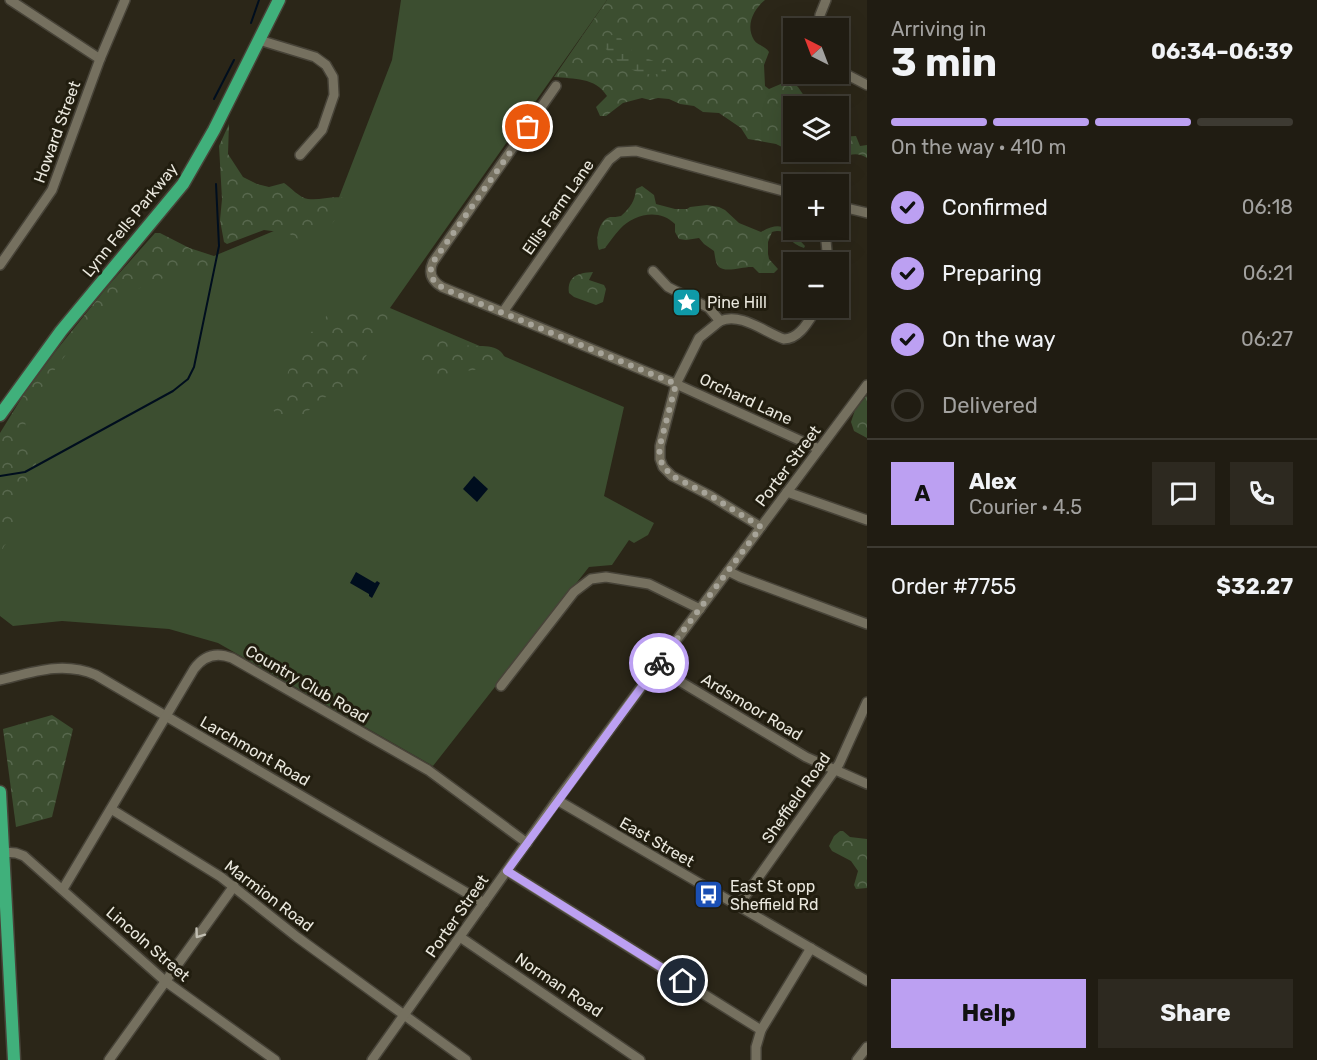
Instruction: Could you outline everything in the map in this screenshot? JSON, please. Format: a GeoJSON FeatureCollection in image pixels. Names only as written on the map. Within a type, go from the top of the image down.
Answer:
{"type":"FeatureCollection","features":[{"type":"Feature","properties":{"kind":"main road","name":"Lynn Fells Parkway"},"geometry":{"type":"LineString","coordinates":[[0,416],[53,341],[183,183],[208,143],[279,0]]}},
{"type":"Feature","properties":{"kind":"main road"},"geometry":{"type":"LineString","coordinates":[[0,792],[4,852],[4,913],[14,1060]]}},
{"type":"Feature","properties":{"kind":"street"},"geometry":{"type":"LineString","coordinates":[[10,0],[100,59]]}},
{"type":"Feature","properties":{"kind":"street","name":"Howard Street"},"geometry":{"type":"LineString","coordinates":[[0,265],[52,190],[100,59],[125,0]]}},
{"type":"Feature","properties":{"kind":"street"},"geometry":{"type":"LineString","coordinates":[[819,18],[826,0]]}},
{"type":"Feature","properties":{"kind":"street"},"geometry":{"type":"LineString","coordinates":[[259,40],[315,57],[326,65],[333,76],[334,95],[323,128],[300,155]]}},
{"type":"Feature","properties":{"kind":"street"},"geometry":{"type":"LineString","coordinates":[[849,76],[867,85]]}},
{"type":"Feature","properties":{"kind":"street","name":"Orchard Lane"},"geometry":{"type":"LineString","coordinates":[[556,86],[433,262],[430,270],[431,277],[442,287],[676,384],[819,449]]}},
{"type":"Feature","properties":{"kind":"street","name":"Ellis Farm Lane"},"geometry":{"type":"LineString","coordinates":[[503,312],[609,160],[619,152],[636,151],[783,191]]}},
{"type":"Feature","properties":{"kind":"street"},"geometry":{"type":"LineString","coordinates":[[849,209],[867,213]]}},
{"type":"Feature","properties":{"kind":"street"},"geometry":{"type":"LineString","coordinates":[[652,271],[668,287],[709,308],[720,321]]}},
{"type":"Feature","properties":{"kind":"street"},"geometry":{"type":"LineString","coordinates":[[761,527],[711,496],[672,476],[663,467],[659,449],[676,384],[699,338],[720,321],[730,318],[739,319],[780,338],[788,339],[799,332],[810,318]]}},
{"type":"Feature","properties":{"kind":"street","name":"Porter Street"},"geometry":{"type":"LineString","coordinates":[[372,1060],[557,800],[867,385]]}},
{"type":"Feature","properties":{"kind":"street"},"geometry":{"type":"LineString","coordinates":[[787,492],[867,520]]}},
{"type":"Feature","properties":{"kind":"street"},"geometry":{"type":"LineString","coordinates":[[728,571],[867,624]]}},
{"type":"Feature","properties":{"kind":"street"},"geometry":{"type":"LineString","coordinates":[[501,686],[577,589],[591,579],[606,577],[649,584],[700,609]]}},
{"type":"Feature","properties":{"kind":"street","name":"Country Club Road"},"geometry":{"type":"LineString","coordinates":[[63,889],[198,663],[214,655],[229,657],[428,770],[527,843]]}},
{"type":"Feature","properties":{"kind":"street","name":"Larchmont Road"},"geometry":{"type":"LineString","coordinates":[[0,680],[46,668],[59,667],[78,669],[96,675],[484,903]]}},
{"type":"Feature","properties":{"kind":"street","name":"Ardsmoor Road"},"geometry":{"type":"LineString","coordinates":[[656,667],[792,749],[867,784]]}},
{"type":"Feature","properties":{"kind":"street","name":"Sheffield Road"},"geometry":{"type":"LineString","coordinates":[[738,906],[835,770],[867,702]]}},
{"type":"Feature","properties":{"kind":"street","name":"East Street"},"geometry":{"type":"LineString","coordinates":[[557,800],[867,981]]}},
{"type":"Feature","properties":{"kind":"street","name":"Marmion Road"},"geometry":{"type":"LineString","coordinates":[[111,809],[234,886],[291,933],[466,1060]]}},
{"type":"Feature","properties":{"kind":"street","name":"Lincoln Street"},"geometry":{"type":"LineString","coordinates":[[4,852],[22,855],[165,981],[276,1060]]}},
{"type":"Feature","properties":{"kind":"street"},"geometry":{"type":"LineString","coordinates":[[507,871],[761,1030]]}},
{"type":"Feature","properties":{"kind":"street"},"geometry":{"type":"LineString","coordinates":[[109,1060],[234,886]]}},
{"type":"Feature","properties":{"kind":"street","name":"Norman Road"},"geometry":{"type":"LineString","coordinates":[[460,937],[640,1060]]}},
{"type":"Feature","properties":{"kind":"street"},"geometry":{"type":"LineString","coordinates":[[756,1060],[756,1047],[761,1030],[810,948]]}},
{"type":"Feature","properties":{"kind":"street"},"geometry":{"type":"LineString","coordinates":[[857,1060],[867,1047]]}},
{"type":"Feature","properties":{"kind":"green space"},"geometry":{"type":"Polygon","coordinates":[[[401,0],[607,0],[390,308],[624,407],[604,496],[654,523],[648,535],[634,543],[629,540],[612,565],[589,567],[433,766],[218,643],[169,629],[62,621],[13,626],[0,616],[0,440],[29,394],[159,238],[214,256],[336,205],[392,60],[401,0]]]}},
{"type":"Feature","properties":{"kind":"green space"},"geometry":{"type":"Polygon","coordinates":[[[607,0],[765,0],[754,13],[750,29],[755,42],[769,52],[764,65],[765,86],[769,89],[783,83],[795,84],[804,96],[783,96],[783,148],[748,139],[741,128],[719,113],[703,112],[694,106],[680,104],[669,99],[642,98],[623,103],[606,116],[600,116],[596,107],[607,96],[602,90],[584,80],[554,77],[607,0]]]}},
{"type":"Feature","properties":{"kind":"green space"},"geometry":{"type":"Polygon","coordinates":[[[617,34],[634,53],[656,62],[666,69],[666,72],[640,73],[616,60],[604,46],[607,36],[617,34]]]}},
{"type":"Feature","properties":{"kind":"green space"},"geometry":{"type":"Polygon","coordinates":[[[229,124],[228,154],[243,177],[269,187],[284,183],[298,195],[308,199],[338,197],[347,199],[348,204],[330,226],[301,241],[288,233],[264,230],[227,244],[224,242],[220,220],[222,199],[219,146],[229,124]]]}},
{"type":"Feature","properties":{"kind":"green space"},"geometry":{"type":"Polygon","coordinates":[[[849,136],[856,136],[860,146],[867,145],[867,158],[859,155],[849,156],[849,136]]]}},
{"type":"Feature","properties":{"kind":"green space"},"geometry":{"type":"Polygon","coordinates":[[[642,186],[654,195],[656,204],[675,209],[707,205],[719,207],[739,223],[761,232],[775,226],[783,227],[783,232],[772,232],[768,242],[769,259],[778,269],[774,273],[759,273],[753,267],[730,270],[721,268],[717,264],[714,251],[699,238],[679,239],[675,232],[675,224],[662,216],[654,215],[632,220],[620,229],[605,248],[599,250],[600,226],[606,219],[621,216],[627,210],[632,204],[636,189],[642,186]]]}},
{"type":"Feature","properties":{"kind":"green space"},"geometry":{"type":"Polygon","coordinates":[[[155,233],[160,233],[209,258],[213,262],[212,265],[206,270],[179,272],[143,286],[107,308],[86,327],[37,394],[26,416],[25,430],[36,464],[19,495],[16,511],[17,531],[4,546],[0,556],[0,433],[24,394],[55,352],[107,287],[155,233]]]}},
{"type":"Feature","properties":{"kind":"green space"},"geometry":{"type":"Polygon","coordinates":[[[791,240],[800,240],[805,246],[804,248],[791,240]]]}},
{"type":"Feature","properties":{"kind":"green space"},"geometry":{"type":"Polygon","coordinates":[[[593,272],[589,280],[604,285],[606,289],[603,302],[596,305],[569,293],[570,283],[575,276],[593,272]]]}},
{"type":"Feature","properties":{"kind":"green space"},"geometry":{"type":"Polygon","coordinates":[[[347,307],[369,316],[385,310],[388,316],[387,322],[363,361],[361,376],[327,396],[304,414],[290,418],[277,416],[272,408],[282,396],[288,372],[305,333],[316,331],[331,311],[347,307]]]}},
{"type":"Feature","properties":{"kind":"green space"},"geometry":{"type":"Polygon","coordinates":[[[433,334],[465,345],[494,348],[503,354],[506,360],[487,364],[472,371],[440,375],[427,370],[421,364],[423,348],[433,334]]]}},
{"type":"Feature","properties":{"kind":"green space"},"geometry":{"type":"Polygon","coordinates":[[[867,395],[867,438],[854,431],[851,422],[855,410],[867,395]]]}},
{"type":"Feature","properties":{"kind":"green space"},"geometry":{"type":"Polygon","coordinates":[[[52,715],[73,729],[52,817],[16,827],[3,729],[52,715]]]}},
{"type":"Feature","properties":{"kind":"green space"},"geometry":{"type":"Polygon","coordinates":[[[840,831],[850,837],[867,839],[867,888],[856,889],[854,885],[858,871],[851,861],[832,851],[829,846],[834,836],[840,831]]]}},
{"type":"Feature","properties":{"kind":"water"},"geometry":{"type":"Polygon","coordinates":[[[474,476],[488,489],[477,502],[463,489],[474,476]]]}},
{"type":"Feature","properties":{"kind":"water"},"geometry":{"type":"Polygon","coordinates":[[[356,572],[375,583],[377,581],[380,583],[372,598],[350,583],[356,572]]]}},
{"type":"Feature","properties":{"kind":"waterway"},"geometry":{"type":"LineString","coordinates":[[251,23],[259,0]]}},
{"type":"Feature","properties":{"kind":"waterway"},"geometry":{"type":"LineString","coordinates":[[214,99],[234,60]]}},
{"type":"Feature","properties":{"kind":"waterway"},"geometry":{"type":"LineString","coordinates":[[0,476],[25,472],[173,391],[188,379],[194,367],[219,246],[216,184]]}},
{"type":"Feature","properties":{"kind":"way so far"},"geometry":{"type":"LineString","coordinates":[[528,127],[433,262],[430,270],[432,279],[447,290],[676,384],[659,449],[663,467],[672,476],[711,496],[761,527],[659,663]]}},
{"type":"Feature","properties":{"kind":"place","name":"Pine Hill"},"geometry":{"type":"Point","coordinates":[686,302]}},
{"type":"Feature","properties":{"kind":"place","name":"East St opp Sheffield Rd"},"geometry":{"type":"Point","coordinates":[709,895]}},
{"type":"Feature","properties":{"kind":"route"},"geometry":{"type":"LineString","coordinates":[[659,663],[507,871],[683,981]]}}]}
